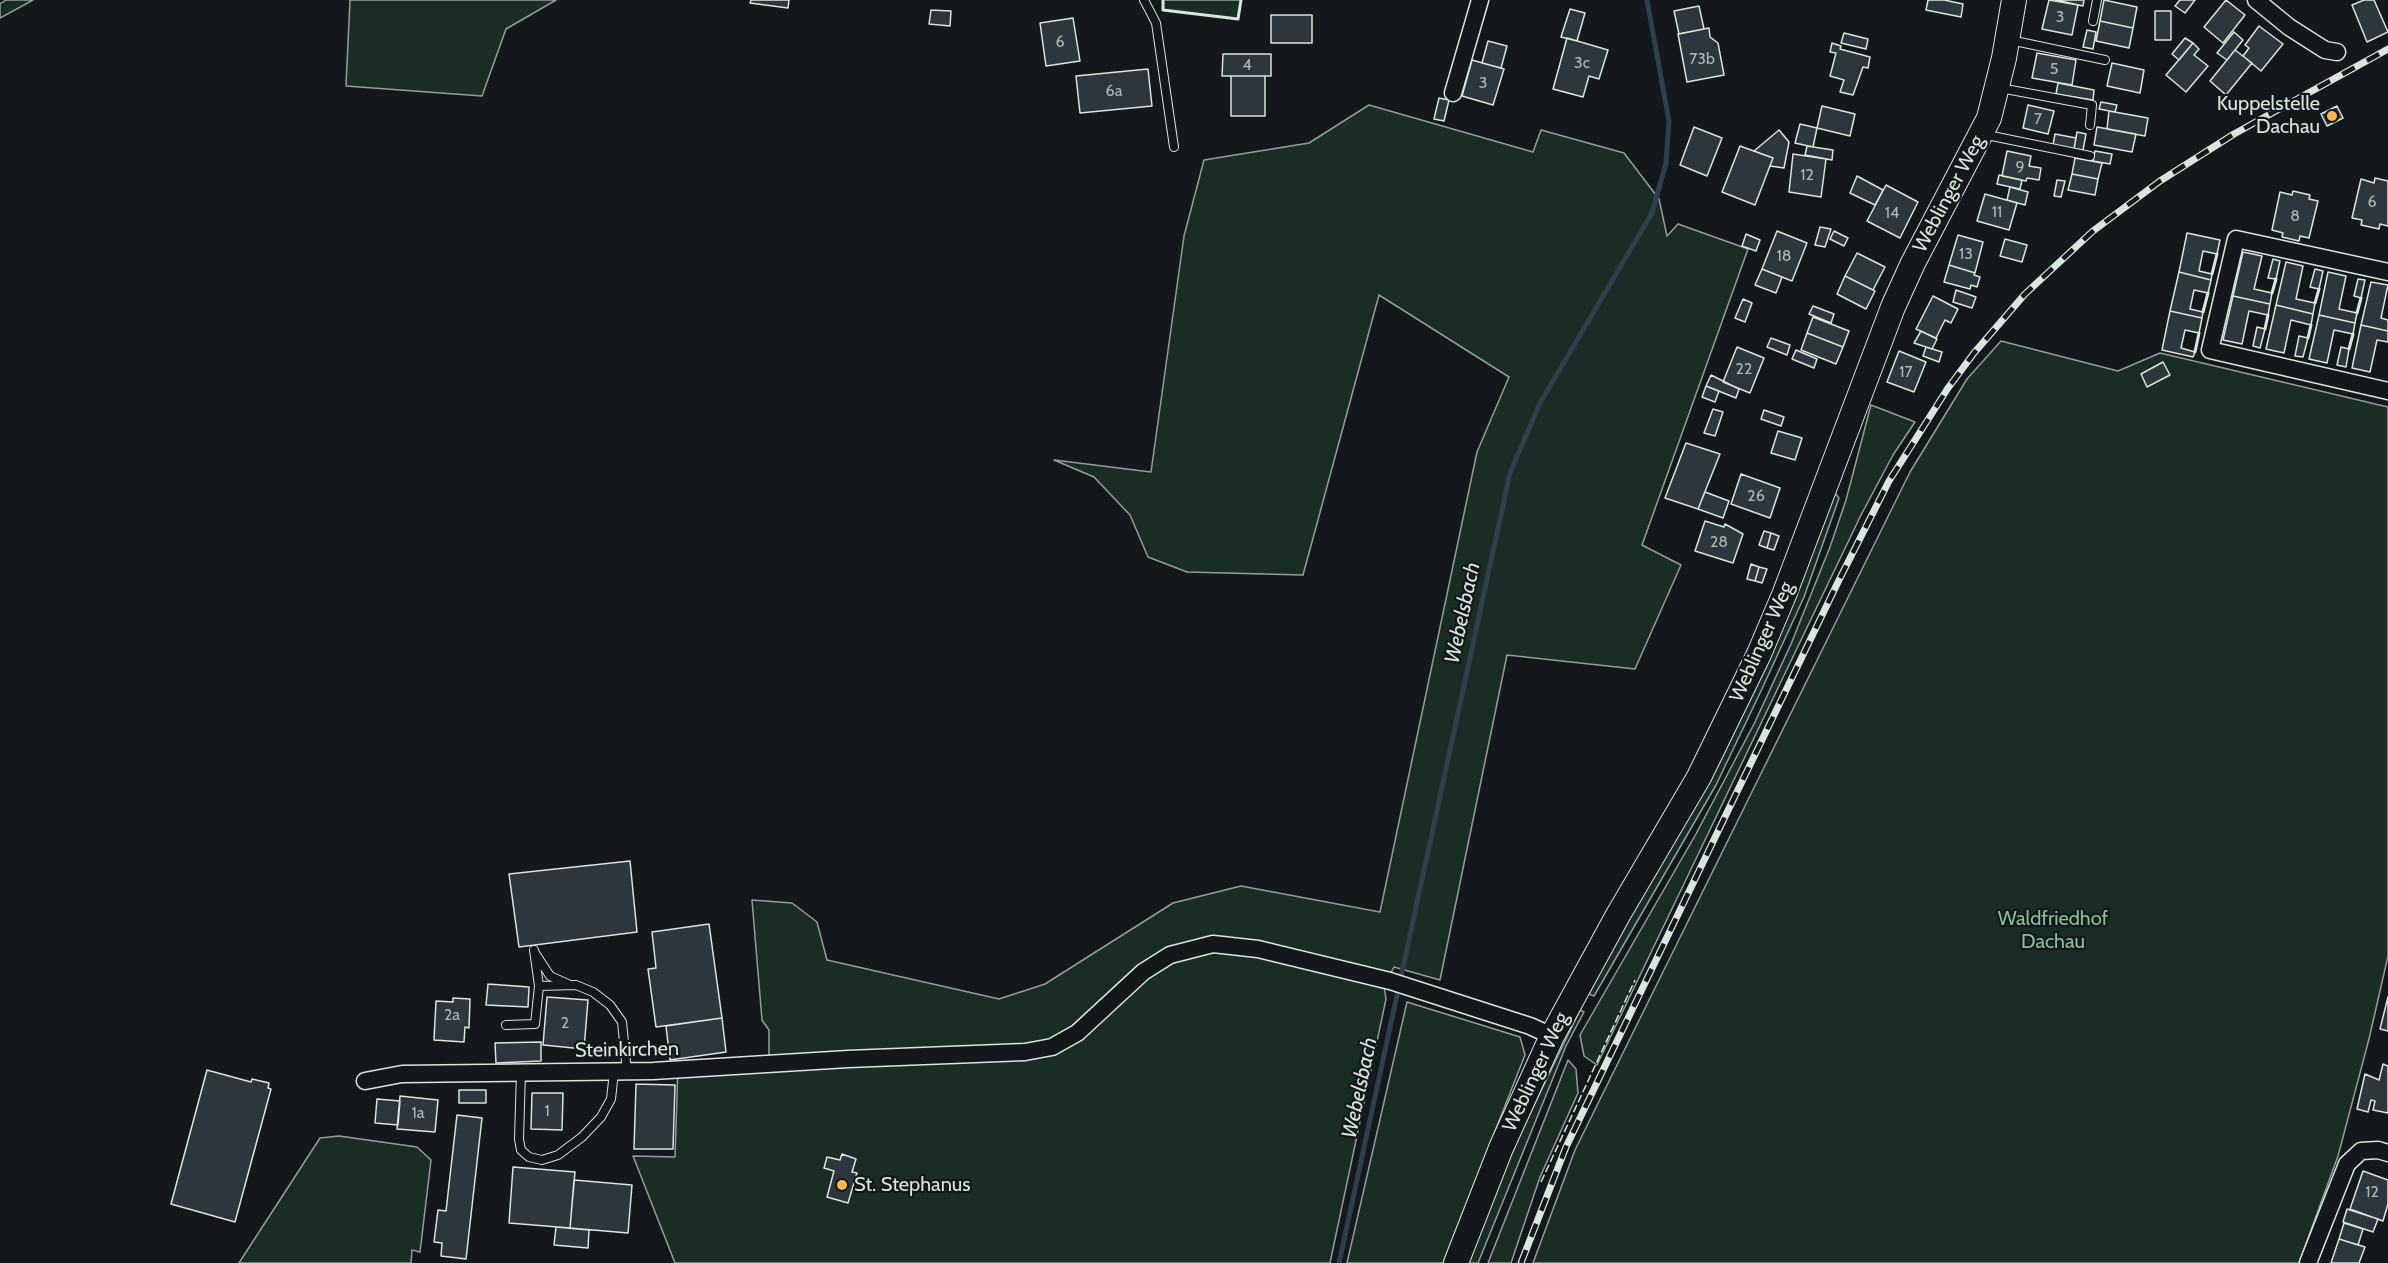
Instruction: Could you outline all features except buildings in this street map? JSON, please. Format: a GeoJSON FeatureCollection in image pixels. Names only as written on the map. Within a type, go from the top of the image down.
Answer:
{"type":"FeatureCollection","features":[{"type":"Feature","properties":{"kind":"street"},"geometry":{"type":"LineString","coordinates":[[1453,93],[1480,0]]}},
{"type":"Feature","properties":{"kind":"street","name":"Weblinger Weg"},"geometry":{"type":"LineString","coordinates":[[1456,1263],[1501,1148],[1552,1036],[1699,777],[1759,654],[1893,307],[1989,118],[2014,0]]}},
{"type":"Feature","properties":{"kind":"street"},"geometry":{"type":"LineString","coordinates":[[2256,0],[2289,27],[2316,45],[2325,50],[2337,52]]}},
{"type":"Feature","properties":{"kind":"street"},"geometry":{"type":"LineString","coordinates":[[2388,272],[2236,239],[2210,350],[2388,391]]}},
{"type":"Feature","properties":{"kind":"street","name":"Steinkirchen"},"geometry":{"type":"LineString","coordinates":[[365,1081],[402,1074],[621,1072],[1025,1053],[1052,1047],[1077,1033],[1143,972],[1170,955],[1213,944],[1258,949],[1390,981],[1530,1026],[1552,1036]]}},
{"type":"Feature","properties":{"kind":"street"},"geometry":{"type":"LineString","coordinates":[[2308,1263],[2347,1164],[2361,1151],[2378,1150],[2388,1153]]}},
{"type":"Feature","properties":{"kind":"lane"},"geometry":{"type":"LineString","coordinates":[[1144,0],[1156,23],[1174,147]]}},
{"type":"Feature","properties":{"kind":"lane"},"geometry":{"type":"LineString","coordinates":[[2093,21],[2097,0]]}},
{"type":"Feature","properties":{"kind":"lane"},"geometry":{"type":"LineString","coordinates":[[2007,39],[2105,60]]}},
{"type":"Feature","properties":{"kind":"lane"},"geometry":{"type":"LineString","coordinates":[[1996,87],[2092,105],[2090,126]]}},
{"type":"Feature","properties":{"kind":"lane"},"geometry":{"type":"LineString","coordinates":[[1980,134],[2090,156]]}},
{"type":"Feature","properties":{"kind":"lane"},"geometry":{"type":"LineString","coordinates":[[506,1025],[535,1024],[539,986],[534,950],[550,976],[571,985]]}},
{"type":"Feature","properties":{"kind":"lane"},"geometry":{"type":"LineString","coordinates":[[521,1072],[519,1139],[521,1150],[529,1157],[542,1160],[558,1155],[582,1137],[601,1118],[621,1072],[622,1022],[610,1005],[576,985],[539,986]]}},
{"type":"Feature","properties":{"kind":"green space"},"geometry":{"type":"Polygon","coordinates":[[[6,0],[33,0],[0,18],[0,4],[6,0]]]}},
{"type":"Feature","properties":{"kind":"green space"},"geometry":{"type":"Polygon","coordinates":[[[350,0],[556,0],[506,29],[482,96],[346,86],[350,0]]]}},
{"type":"Feature","properties":{"kind":"green space"},"geometry":{"type":"Polygon","coordinates":[[[1163,0],[1241,0],[1238,19],[1163,10],[1163,0]]]}},
{"type":"Feature","properties":{"kind":"green space"},"geometry":{"type":"Polygon","coordinates":[[[1369,105],[1533,152],[1541,130],[1624,153],[1659,199],[1667,236],[1678,224],[1748,249],[1642,545],[1681,565],[1635,669],[1507,655],[1440,980],[1394,967],[1384,986],[1386,999],[1330,1263],[675,1263],[633,1156],[675,1157],[678,1066],[769,1060],[769,1030],[762,1020],[752,900],[792,903],[817,922],[827,960],[999,999],[1045,984],[1173,903],[1241,886],[1380,912],[1477,452],[1509,377],[1379,295],[1303,575],[1187,572],[1148,557],[1130,515],[1094,477],[1054,460],[1151,472],[1184,236],[1204,160],[1309,143],[1369,105]]]}},
{"type":"Feature","properties":{"kind":"green space","name":"Waldfriedhof Dachau"},"geometry":{"type":"Polygon","coordinates":[[[2001,341],[2118,371],[2160,353],[2388,407],[2388,956],[2338,1156],[2299,1263],[1533,1263],[1575,1150],[1910,472],[1967,379],[2001,341]]]}},
{"type":"Feature","properties":{"kind":"green space"},"geometry":{"type":"Polygon","coordinates":[[[1871,405],[1915,422],[1893,455],[1861,515],[1597,1065],[1584,1056],[1580,1035],[1696,834],[1755,722],[1791,644],[1830,547],[1846,500],[1871,405]]]}},
{"type":"Feature","properties":{"kind":"green space"},"geometry":{"type":"Polygon","coordinates":[[[1835,493],[1839,498],[1804,597],[1716,785],[1594,996],[1589,994],[1835,493]]]}},
{"type":"Feature","properties":{"kind":"green space"},"geometry":{"type":"Polygon","coordinates":[[[1407,1002],[1520,1037],[1525,1055],[1443,1263],[1347,1263],[1407,1002]]]}},
{"type":"Feature","properties":{"kind":"green space"},"geometry":{"type":"Polygon","coordinates":[[[1580,1010],[1584,1012],[1566,1046],[1478,1263],[1466,1263],[1497,1182],[1580,1010]]]}},
{"type":"Feature","properties":{"kind":"green space"},"geometry":{"type":"Polygon","coordinates":[[[1568,1060],[1576,1069],[1578,1093],[1540,1177],[1511,1263],[1488,1263],[1568,1060]]]}},
{"type":"Feature","properties":{"kind":"green space"},"geometry":{"type":"Polygon","coordinates":[[[339,1136],[417,1147],[431,1160],[420,1252],[412,1250],[411,1263],[239,1263],[320,1138],[339,1136]]]}},
{"type":"Feature","properties":{"kind":"waterway","name":"Webelsbach"},"geometry":{"type":"LineString","coordinates":[[1339,1263],[1510,473],[1540,403],[1652,213],[1666,163],[1669,121],[1647,0]]}},
{"type":"Feature","properties":{"kind":"railway"},"geometry":{"type":"LineString","coordinates":[[1521,1263],[1566,1147],[1839,580],[1889,481],[1948,388],[1974,353],[2025,294],[2093,231],[2160,181],[2234,134],[2388,49]]}},
{"type":"Feature","properties":{"kind":"fence"},"geometry":{"type":"LineString","coordinates":[[1541,1182],[1635,980]]}},
{"type":"Feature","properties":{"kind":"wall"},"geometry":{"type":"LineString","coordinates":[[1163,0],[1163,10],[1238,19],[1241,0]]}},
{"type":"Feature","properties":{"kind":"wall"},"geometry":{"type":"LineString","coordinates":[[2212,274],[2217,254]]}},
{"type":"Feature","properties":{"kind":"wall"},"geometry":{"type":"LineString","coordinates":[[2272,293],[2276,279]]}},
{"type":"Feature","properties":{"kind":"wall"},"geometry":{"type":"LineString","coordinates":[[2315,303],[2319,289]]}},
{"type":"Feature","properties":{"kind":"wall"},"geometry":{"type":"LineString","coordinates":[[2203,312],[2208,293]]}},
{"type":"Feature","properties":{"kind":"wall"},"geometry":{"type":"LineString","coordinates":[[2357,313],[2361,298]]}},
{"type":"Feature","properties":{"kind":"wall"},"geometry":{"type":"LineString","coordinates":[[2265,329],[2268,315]]}},
{"type":"Feature","properties":{"kind":"wall"},"geometry":{"type":"LineString","coordinates":[[2308,338],[2311,325]]}},
{"type":"Feature","properties":{"kind":"wall"},"geometry":{"type":"LineString","coordinates":[[2195,352],[2199,333]]}},
{"type":"Feature","properties":{"kind":"wall"},"geometry":{"type":"LineString","coordinates":[[2349,349],[2353,334]]}},
{"type":"Feature","properties":{"kind":"place","name":"Kuppelstelle Dachau"},"geometry":{"type":"Point","coordinates":[2332,116]}},
{"type":"Feature","properties":{"kind":"place","name":"St. Stephanus"},"geometry":{"type":"Point","coordinates":[842,1185]}}]}
